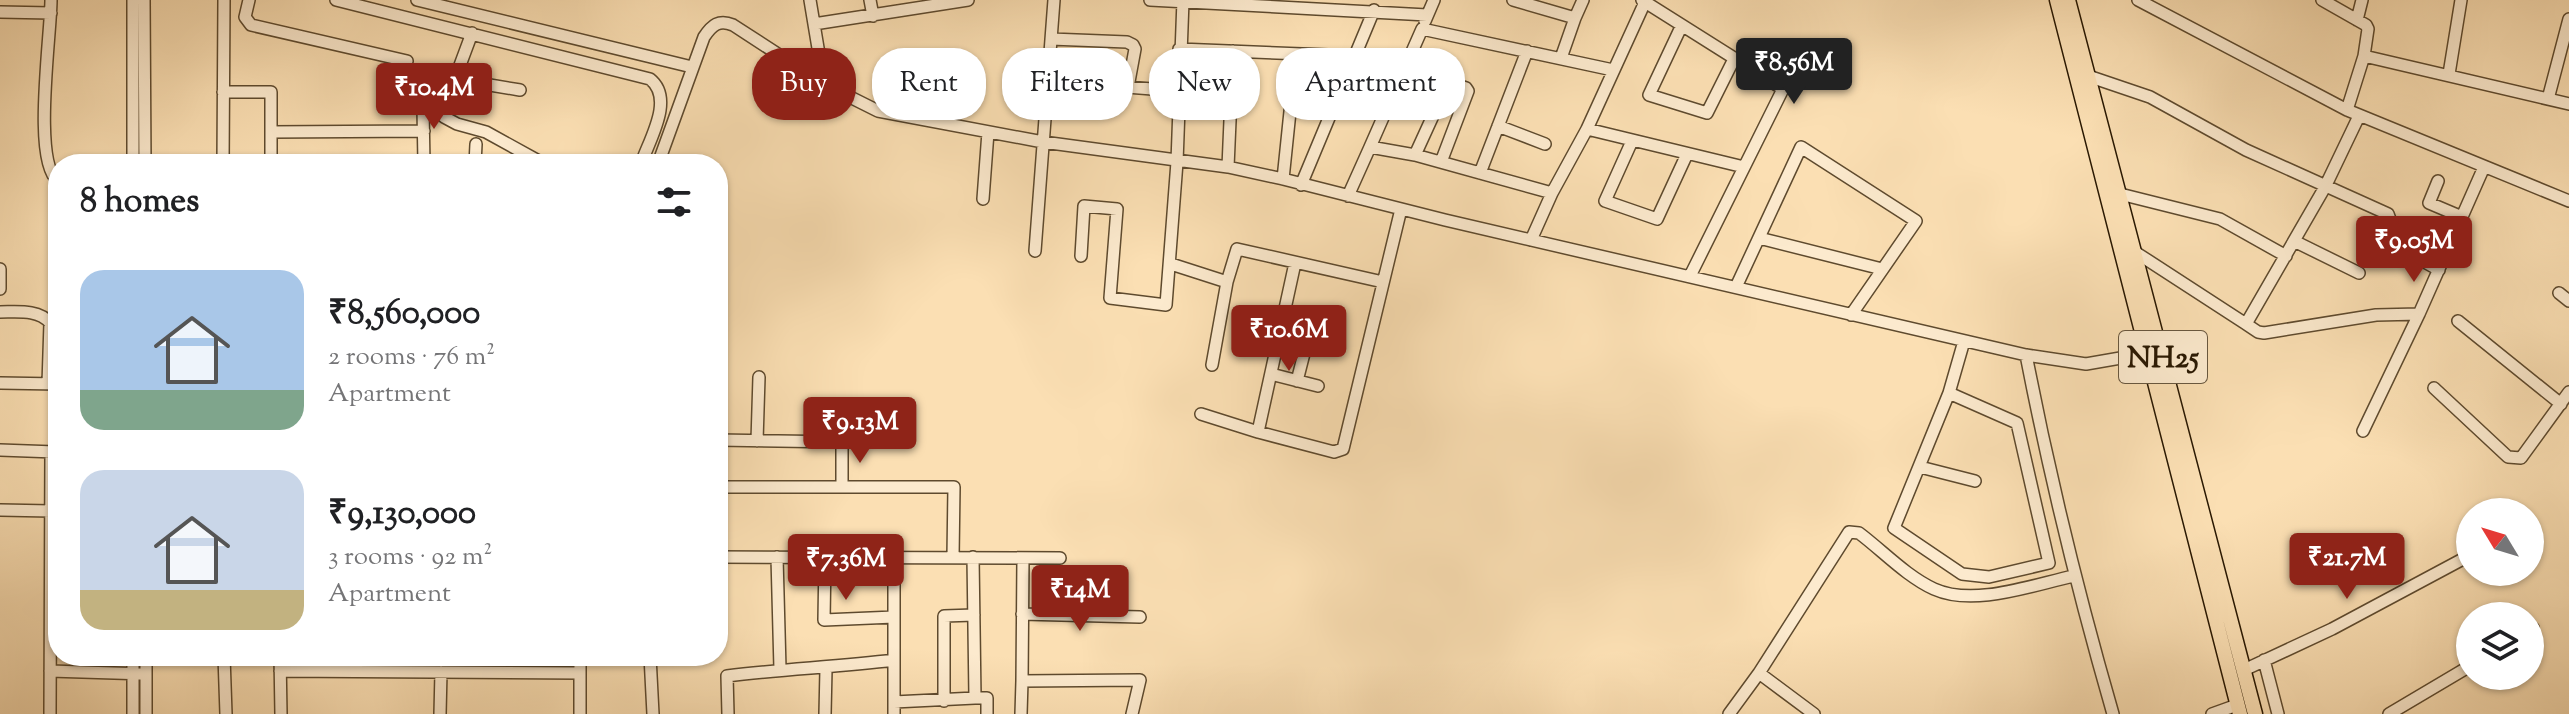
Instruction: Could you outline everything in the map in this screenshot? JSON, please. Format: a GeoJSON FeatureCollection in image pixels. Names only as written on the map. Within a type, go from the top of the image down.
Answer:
{"type":"FeatureCollection","features":[{"type":"Feature","properties":{"kind":"main road","name":"NH25"},"geometry":{"type":"LineString","coordinates":[[2057,0],[2255,714]]}},
{"type":"Feature","properties":{"kind":"main road","name":"NH25"},"geometry":{"type":"LineString","coordinates":[[2068,0],[2135,252],[2155,352],[2239,710]]}},
{"type":"Feature","properties":{"kind":"street"},"geometry":{"type":"LineString","coordinates":[[48,169],[43,138],[51,0]]}},
{"type":"Feature","properties":{"kind":"street"},"geometry":{"type":"LineString","coordinates":[[133,0],[133,154]]}},
{"type":"Feature","properties":{"kind":"street"},"geometry":{"type":"LineString","coordinates":[[144,0],[145,154]]}},
{"type":"Feature","properties":{"kind":"street"},"geometry":{"type":"LineString","coordinates":[[223,154],[224,0]]}},
{"type":"Feature","properties":{"kind":"street"},"geometry":{"type":"LineString","coordinates":[[249,0],[245,17],[251,25],[407,61]]}},
{"type":"Feature","properties":{"kind":"street"},"geometry":{"type":"LineString","coordinates":[[336,0],[643,76],[682,93]]}},
{"type":"Feature","properties":{"kind":"street"},"geometry":{"type":"LineString","coordinates":[[417,0],[692,67]]}},
{"type":"Feature","properties":{"kind":"street"},"geometry":{"type":"LineString","coordinates":[[810,0],[818,48]]}},
{"type":"Feature","properties":{"kind":"street"},"geometry":{"type":"LineString","coordinates":[[870,0],[873,16]]}},
{"type":"Feature","properties":{"kind":"street"},"geometry":{"type":"LineString","coordinates":[[814,24],[968,0]]}},
{"type":"Feature","properties":{"kind":"street"},"geometry":{"type":"LineString","coordinates":[[1035,251],[1054,0]]}},
{"type":"Feature","properties":{"kind":"street"},"geometry":{"type":"LineString","coordinates":[[1150,0],[1354,5],[1427,15]]}},
{"type":"Feature","properties":{"kind":"street"},"geometry":{"type":"LineString","coordinates":[[1348,196],[1434,0]]}},
{"type":"Feature","properties":{"kind":"street"},"geometry":{"type":"LineString","coordinates":[[1513,0],[1575,18]]}},
{"type":"Feature","properties":{"kind":"street"},"geometry":{"type":"LineString","coordinates":[[1561,58],[1583,0]]}},
{"type":"Feature","properties":{"kind":"street"},"geometry":{"type":"LineString","coordinates":[[2138,0],[2359,116],[2569,201]]}},
{"type":"Feature","properties":{"kind":"street"},"geometry":{"type":"LineString","coordinates":[[2322,0],[2368,29],[2364,56],[2347,110]]}},
{"type":"Feature","properties":{"kind":"street"},"geometry":{"type":"LineString","coordinates":[[2357,20],[2362,0]]}},
{"type":"Feature","properties":{"kind":"street"},"geometry":{"type":"LineString","coordinates":[[2449,74],[2461,0]]}},
{"type":"Feature","properties":{"kind":"street"},"geometry":{"type":"LineString","coordinates":[[1531,240],[1552,193],[1587,129],[1644,1],[1783,89],[1690,276]]}},
{"type":"Feature","properties":{"kind":"street"},"geometry":{"type":"LineString","coordinates":[[1179,48],[1183,2]]}},
{"type":"Feature","properties":{"kind":"street"},"geometry":{"type":"LineString","coordinates":[[1357,48],[1374,10]]}},
{"type":"Feature","properties":{"kind":"street"},"geometry":{"type":"LineString","coordinates":[[0,12],[51,13]]}},
{"type":"Feature","properties":{"kind":"street"},"geometry":{"type":"LineString","coordinates":[[2548,99],[2569,19]]}},
{"type":"Feature","properties":{"kind":"street"},"geometry":{"type":"LineString","coordinates":[[661,154],[682,93],[709,29],[725,21],[767,48]]}},
{"type":"Feature","properties":{"kind":"street"},"geometry":{"type":"LineString","coordinates":[[1681,27],[1649,95],[1707,113],[1734,59]]}},
{"type":"Feature","properties":{"kind":"street"},"geometry":{"type":"LineString","coordinates":[[1422,29],[1613,70]]}},
{"type":"Feature","properties":{"kind":"street"},"geometry":{"type":"LineString","coordinates":[[472,33],[454,79],[444,117],[486,132],[526,154]]}},
{"type":"Feature","properties":{"kind":"street"},"geometry":{"type":"LineString","coordinates":[[1051,39],[1127,42],[1135,49],[1133,60]]}},
{"type":"Feature","properties":{"kind":"street"},"geometry":{"type":"LineString","coordinates":[[1480,173],[1527,51]]}},
{"type":"Feature","properties":{"kind":"street"},"geometry":{"type":"LineString","coordinates":[[2364,56],[2569,104]]}},
{"type":"Feature","properties":{"kind":"street"},"geometry":{"type":"LineString","coordinates":[[2088,76],[2150,97],[2246,150],[2388,214],[2391,222],[2385,240],[2439,270]]}},
{"type":"Feature","properties":{"kind":"street"},"geometry":{"type":"LineString","coordinates":[[454,79],[520,90]]}},
{"type":"Feature","properties":{"kind":"street"},"geometry":{"type":"LineString","coordinates":[[1415,155],[1447,85],[1451,83],[1468,91],[1441,162]]}},
{"type":"Feature","properties":{"kind":"street"},"geometry":{"type":"LineString","coordinates":[[645,154],[660,112],[662,96],[656,84]]}},
{"type":"Feature","properties":{"kind":"street"},"geometry":{"type":"LineString","coordinates":[[223,92],[271,92],[271,154]]}},
{"type":"Feature","properties":{"kind":"street"},"geometry":{"type":"LineString","coordinates":[[856,100],[878,111],[1043,142],[1228,167],[2026,355],[2086,364],[2155,352]]}},
{"type":"Feature","properties":{"kind":"street"},"geometry":{"type":"LineString","coordinates":[[423,108],[424,154]]}},
{"type":"Feature","properties":{"kind":"street"},"geometry":{"type":"LineString","coordinates":[[2246,324],[2325,187],[2359,116]]}},
{"type":"Feature","properties":{"kind":"street"},"geometry":{"type":"LineString","coordinates":[[1081,256],[1084,206],[1117,209],[1110,298],[1166,305],[1171,264],[1178,120]]}},
{"type":"Feature","properties":{"kind":"street"},"geometry":{"type":"LineString","coordinates":[[1228,167],[1230,120]]}},
{"type":"Feature","properties":{"kind":"street"},"geometry":{"type":"LineString","coordinates":[[1283,179],[1289,120]]}},
{"type":"Feature","properties":{"kind":"street"},"geometry":{"type":"LineString","coordinates":[[1301,185],[1328,120]]}},
{"type":"Feature","properties":{"kind":"street"},"geometry":{"type":"LineString","coordinates":[[1498,126],[1545,144]]}},
{"type":"Feature","properties":{"kind":"street"},"geometry":{"type":"LineString","coordinates":[[1587,129],[1744,167]]}},
{"type":"Feature","properties":{"kind":"street"},"geometry":{"type":"LineString","coordinates":[[271,132],[424,131]]}},
{"type":"Feature","properties":{"kind":"street"},"geometry":{"type":"LineString","coordinates":[[983,199],[988,132]]}},
{"type":"Feature","properties":{"kind":"street"},"geometry":{"type":"LineString","coordinates":[[1632,141],[1605,201],[1657,219],[1687,154]]}},
{"type":"Feature","properties":{"kind":"street"},"geometry":{"type":"LineString","coordinates":[[476,144],[476,154]]}},
{"type":"Feature","properties":{"kind":"street"},"geometry":{"type":"LineString","coordinates":[[1370,147],[1415,155],[1552,193]]}},
{"type":"Feature","properties":{"kind":"street"},"geometry":{"type":"LineString","coordinates":[[1736,287],[1801,147],[1916,221],[1851,315]]}},
{"type":"Feature","properties":{"kind":"street"},"geometry":{"type":"LineString","coordinates":[[2363,431],[2484,167]]}},
{"type":"Feature","properties":{"kind":"street"},"geometry":{"type":"LineString","coordinates":[[2438,181],[2429,203],[2462,217]]}},
{"type":"Feature","properties":{"kind":"street"},"geometry":{"type":"LineString","coordinates":[[2120,194],[2220,219],[2286,256]]}},
{"type":"Feature","properties":{"kind":"street"},"geometry":{"type":"LineString","coordinates":[[1201,414],[1334,452],[1343,449],[1401,209]]}},
{"type":"Feature","properties":{"kind":"street"},"geometry":{"type":"LineString","coordinates":[[1759,238],[1882,269]]}},
{"type":"Feature","properties":{"kind":"street"},"geometry":{"type":"LineString","coordinates":[[2294,241],[2359,273]]}},
{"type":"Feature","properties":{"kind":"street"},"geometry":{"type":"LineString","coordinates":[[1212,365],[1227,282],[1237,249],[1383,282]]}},
{"type":"Feature","properties":{"kind":"street"},"geometry":{"type":"LineString","coordinates":[[2135,252],[2258,332],[2376,315],[2419,314]]}},
{"type":"Feature","properties":{"kind":"street"},"geometry":{"type":"LineString","coordinates":[[1258,432],[1295,263]]}},
{"type":"Feature","properties":{"kind":"street"},"geometry":{"type":"LineString","coordinates":[[1171,264],[1227,282]]}},
{"type":"Feature","properties":{"kind":"street"},"geometry":{"type":"LineString","coordinates":[[0,269],[0,289]]}},
{"type":"Feature","properties":{"kind":"street"},"geometry":{"type":"LineString","coordinates":[[0,312],[36,313],[48,321]]}},
{"type":"Feature","properties":{"kind":"street"},"geometry":{"type":"LineString","coordinates":[[1284,321],[1330,328]]}},
{"type":"Feature","properties":{"kind":"street"},"geometry":{"type":"LineString","coordinates":[[2434,388],[2514,460],[2521,458],[2567,396],[2458,321]]}},
{"type":"Feature","properties":{"kind":"street"},"geometry":{"type":"LineString","coordinates":[[1297,381],[1311,326]]}},
{"type":"Feature","properties":{"kind":"street"},"geometry":{"type":"LineString","coordinates":[[1949,393],[2017,423],[2049,563],[1989,577],[1962,574],[1894,528],[1949,393],[1964,341]]}},
{"type":"Feature","properties":{"kind":"street"},"geometry":{"type":"LineString","coordinates":[[2026,355],[2050,480],[2113,714]]}},
{"type":"Feature","properties":{"kind":"street"},"geometry":{"type":"LineString","coordinates":[[1271,374],[1318,386]]}},
{"type":"Feature","properties":{"kind":"street"},"geometry":{"type":"LineString","coordinates":[[757,441],[759,377]]}},
{"type":"Feature","properties":{"kind":"street"},"geometry":{"type":"LineString","coordinates":[[0,383],[48,384]]}},
{"type":"Feature","properties":{"kind":"street"},"geometry":{"type":"LineString","coordinates":[[728,440],[842,442],[842,487]]}},
{"type":"Feature","properties":{"kind":"street"},"geometry":{"type":"LineString","coordinates":[[0,450],[48,452]]}},
{"type":"Feature","properties":{"kind":"street"},"geometry":{"type":"LineString","coordinates":[[1920,467],[1975,481]]}},
{"type":"Feature","properties":{"kind":"street"},"geometry":{"type":"LineString","coordinates":[[728,487],[954,487],[953,557]]}},
{"type":"Feature","properties":{"kind":"street"},"geometry":{"type":"LineString","coordinates":[[0,510],[48,511]]}},
{"type":"Feature","properties":{"kind":"street"},"geometry":{"type":"LineString","coordinates":[[1729,714],[1759,673],[1849,532],[1859,533],[1920,581],[1953,595],[1977,597],[2074,576]]}},
{"type":"Feature","properties":{"kind":"street"},"geometry":{"type":"LineString","coordinates":[[728,557],[1060,558]]}},
{"type":"Feature","properties":{"kind":"street"},"geometry":{"type":"LineString","coordinates":[[777,557],[780,669]]}},
{"type":"Feature","properties":{"kind":"street"},"geometry":{"type":"LineString","coordinates":[[825,557],[824,620],[894,617]]}},
{"type":"Feature","properties":{"kind":"street"},"geometry":{"type":"LineString","coordinates":[[894,557],[894,708],[987,698],[987,714]]}},
{"type":"Feature","properties":{"kind":"street"},"geometry":{"type":"LineString","coordinates":[[973,557],[975,698]]}},
{"type":"Feature","properties":{"kind":"street"},"geometry":{"type":"LineString","coordinates":[[1021,714],[1023,558]]}},
{"type":"Feature","properties":{"kind":"street"},"geometry":{"type":"LineString","coordinates":[[2244,670],[2332,629],[2456,563]]}},
{"type":"Feature","properties":{"kind":"street"},"geometry":{"type":"LineString","coordinates":[[1022,614],[1140,617]]}},
{"type":"Feature","properties":{"kind":"street"},"geometry":{"type":"LineString","coordinates":[[944,701],[944,616],[974,615]]}},
{"type":"Feature","properties":{"kind":"street"},"geometry":{"type":"LineString","coordinates":[[728,714],[727,676],[780,669],[826,669],[894,660]]}},
{"type":"Feature","properties":{"kind":"street"},"geometry":{"type":"LineString","coordinates":[[2264,660],[2278,714]]}},
{"type":"Feature","properties":{"kind":"street"},"geometry":{"type":"LineString","coordinates":[[50,666],[50,714]]}},
{"type":"Feature","properties":{"kind":"street"},"geometry":{"type":"LineString","coordinates":[[133,666],[133,714]]}},
{"type":"Feature","properties":{"kind":"street"},"geometry":{"type":"LineString","coordinates":[[146,666],[146,714]]}},
{"type":"Feature","properties":{"kind":"street"},"geometry":{"type":"LineString","coordinates":[[224,666],[226,714]]}},
{"type":"Feature","properties":{"kind":"street"},"geometry":{"type":"LineString","coordinates":[[280,666],[281,714]]}},
{"type":"Feature","properties":{"kind":"street"},"geometry":{"type":"LineString","coordinates":[[580,666],[580,714]]}},
{"type":"Feature","properties":{"kind":"street"},"geometry":{"type":"LineString","coordinates":[[651,666],[653,714]]}},
{"type":"Feature","properties":{"kind":"street"},"geometry":{"type":"LineString","coordinates":[[825,714],[826,669]]}},
{"type":"Feature","properties":{"kind":"street"},"geometry":{"type":"LineString","coordinates":[[50,671],[146,674]]}},
{"type":"Feature","properties":{"kind":"street"},"geometry":{"type":"LineString","coordinates":[[280,671],[580,673]]}},
{"type":"Feature","properties":{"kind":"street"},"geometry":{"type":"LineString","coordinates":[[440,714],[441,672]]}},
{"type":"Feature","properties":{"kind":"street"},"geometry":{"type":"LineString","coordinates":[[1759,673],[1814,714]]}},
{"type":"Feature","properties":{"kind":"street"},"geometry":{"type":"LineString","coordinates":[[2389,714],[2456,674]]}},
{"type":"Feature","properties":{"kind":"street"},"geometry":{"type":"LineString","coordinates":[[1022,681],[1140,680],[1132,714]]}},
{"type":"Feature","properties":{"kind":"street"},"geometry":{"type":"LineString","coordinates":[[2212,714],[2239,710]]}}]}
